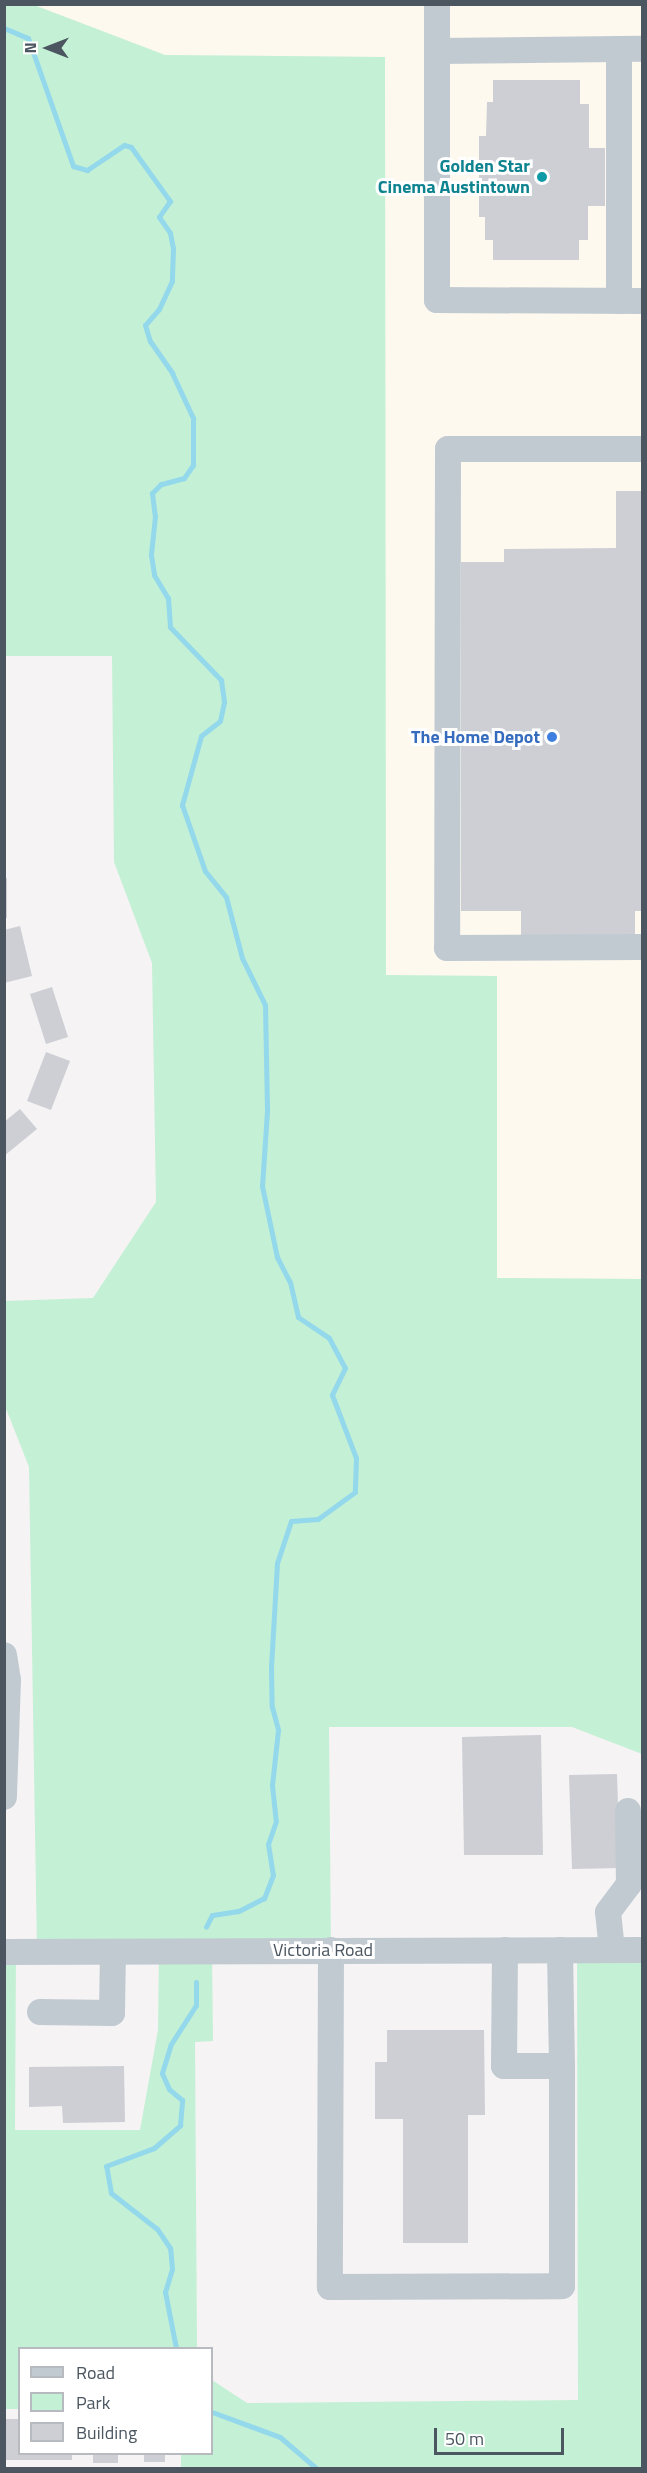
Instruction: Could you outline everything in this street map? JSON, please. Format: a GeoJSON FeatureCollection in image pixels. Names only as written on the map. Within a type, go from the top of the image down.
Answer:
{"type":"FeatureCollection","features":[{"type":"Feature","properties":{"kind":"street"},"geometry":{"type":"LineString","coordinates":[[437,4],[437,51],[437,300],[631,301],[631,49],[437,51]]}},
{"type":"Feature","properties":{"kind":"street"},"geometry":{"type":"LineString","coordinates":[[642,449],[448,449],[447,948],[642,947]]}},
{"type":"Feature","properties":{"kind":"street"},"geometry":{"type":"LineString","coordinates":[[4,1654],[8,1691],[4,1797]]}},
{"type":"Feature","properties":{"kind":"street"},"geometry":{"type":"LineString","coordinates":[[612,1950],[608,1912],[629,1884],[628,1811]]}},
{"type":"Feature","properties":{"kind":"street"},"geometry":{"type":"LineString","coordinates":[[331,1950],[330,2287],[562,2286],[560,1950]]}},
{"type":"Feature","properties":{"kind":"street"},"geometry":{"type":"LineString","coordinates":[[505,1950],[504,2067],[562,2066]]}},
{"type":"Feature","properties":{"kind":"street","name":"Victoria Road"},"geometry":{"type":"LineString","coordinates":[[4,1952],[642,1950]]}},
{"type":"Feature","properties":{"kind":"street"},"geometry":{"type":"LineString","coordinates":[[40,2012],[112,2013],[113,1952]]}},
{"type":"Feature","properties":{"kind":"shaded area"},"geometry":{"type":"Polygon","coordinates":[[[34,5],[642,5],[642,1279],[497,1278],[497,976],[386,975],[385,57],[165,55],[34,5]]]}},
{"type":"Feature","properties":{"kind":"green space"},"geometry":{"type":"Polygon","coordinates":[[[5,5],[34,5],[165,55],[385,57],[386,975],[497,976],[497,1278],[642,1279],[642,1754],[572,1727],[329,1727],[331,1950],[212,1950],[213,2041],[195,2042],[197,2347],[18,2347],[18,2409],[4,2409],[5,1952],[16,1952],[15,2130],[140,2130],[158,2030],[159,1951],[37,1951],[29,1467],[5,1406],[4,1301],[93,1298],[156,1202],[152,963],[114,862],[112,656],[5,656],[5,5]]]}},
{"type":"Feature","properties":{"kind":"green space"},"geometry":{"type":"Polygon","coordinates":[[[577,1950],[642,1950],[642,2468],[181,2468],[181,2455],[213,2455],[213,2381],[247,2403],[578,2400],[577,1950]]]}},
{"type":"Feature","properties":{"kind":"building","name":"Golden Star Cinema Austintown"},"geometry":{"type":"Polygon","coordinates":[[[493,80],[580,80],[580,104],[589,104],[589,148],[605,148],[605,206],[588,206],[588,240],[579,240],[579,260],[493,260],[493,240],[485,240],[485,217],[479,217],[479,136],[486,136],[487,102],[493,102],[493,80]]]}},
{"type":"Feature","properties":{"kind":"building","name":"The Home Depot"},"geometry":{"type":"Polygon","coordinates":[[[616,491],[642,491],[642,911],[635,911],[635,944],[521,944],[521,911],[461,911],[461,562],[504,562],[504,549],[616,548],[616,491]]]}},
{"type":"Feature","properties":{"kind":"building"},"geometry":{"type":"Polygon","coordinates":[[[4,878],[7,878],[7,918],[4,918],[4,878]]]}},
{"type":"Feature","properties":{"kind":"building"},"geometry":{"type":"Polygon","coordinates":[[[20,926],[32,976],[4,983],[4,930],[20,926]]]}},
{"type":"Feature","properties":{"kind":"building"},"geometry":{"type":"Polygon","coordinates":[[[52,987],[68,1037],[46,1044],[30,994],[52,987]]]}},
{"type":"Feature","properties":{"kind":"building"},"geometry":{"type":"Polygon","coordinates":[[[46,1052],[70,1061],[51,1110],[27,1101],[46,1052]]]}},
{"type":"Feature","properties":{"kind":"building"},"geometry":{"type":"Polygon","coordinates":[[[20,1109],[37,1129],[4,1156],[4,1122],[20,1109]]]}},
{"type":"Feature","properties":{"kind":"building"},"geometry":{"type":"Polygon","coordinates":[[[541,1735],[543,1855],[464,1855],[462,1737],[541,1735]]]}},
{"type":"Feature","properties":{"kind":"building"},"geometry":{"type":"Polygon","coordinates":[[[617,1774],[620,1868],[572,1869],[569,1775],[617,1774]]]}},
{"type":"Feature","properties":{"kind":"building"},"geometry":{"type":"Polygon","coordinates":[[[387,2030],[484,2030],[485,2115],[468,2115],[468,2243],[403,2243],[403,2119],[375,2119],[375,2062],[387,2062],[387,2030]]]}},
{"type":"Feature","properties":{"kind":"building"},"geometry":{"type":"Polygon","coordinates":[[[124,2066],[125,2122],[63,2123],[62,2106],[29,2107],[29,2067],[124,2066]]]}},
{"type":"Feature","properties":{"kind":"building"},"geometry":{"type":"Polygon","coordinates":[[[5,2419],[18,2419],[18,2455],[72,2455],[72,2460],[5,2460],[5,2419]]]}},
{"type":"Feature","properties":{"kind":"building"},"geometry":{"type":"Polygon","coordinates":[[[93,2455],[118,2455],[118,2463],[93,2463],[93,2455]]]}},
{"type":"Feature","properties":{"kind":"building"},"geometry":{"type":"Polygon","coordinates":[[[144,2455],[165,2455],[165,2462],[144,2462],[144,2455]]]}},
{"type":"Feature","properties":{"kind":"waterway"},"geometry":{"type":"LineString","coordinates":[[4,28],[28,38],[73,166],[87,170],[124,145],[131,147],[170,201],[159,217],[170,233],[173,248],[172,281],[159,309],[145,325],[150,341],[172,373],[193,418],[193,465],[184,478],[161,484],[152,493],[155,516],[151,555],[154,575],[168,598],[170,627],[221,680],[224,702],[220,721],[201,736],[182,805],[205,871],[226,897],[242,958],[265,1005],[267,1111],[262,1186],[277,1257],[290,1282],[298,1317],[329,1338],[345,1368],[332,1395],[356,1458],[355,1492],[318,1519],[291,1521],[277,1563],[271,1668],[272,1707],[278,1730],[272,1785],[276,1821],[268,1844],[273,1875],[264,1898],[238,1911],[212,1915],[206,1927]]}},
{"type":"Feature","properties":{"kind":"waterway"},"geometry":{"type":"LineString","coordinates":[[176,2347],[165,2292],[172,2269],[170,2248],[157,2229],[111,2193],[106,2166],[154,2148],[180,2125],[182,2100],[169,2089],[162,2073],[171,2044],[196,2005],[196,1982]]}},
{"type":"Feature","properties":{"kind":"waterway"},"geometry":{"type":"LineString","coordinates":[[213,2412],[280,2437],[316,2468]]}},
{"type":"Feature","properties":{"kind":"place","name":"Golden Star Cinema Austintown"},"geometry":{"type":"Point","coordinates":[542,177]}},
{"type":"Feature","properties":{"kind":"place","name":"The Home Depot"},"geometry":{"type":"Point","coordinates":[552,737]}}]}
